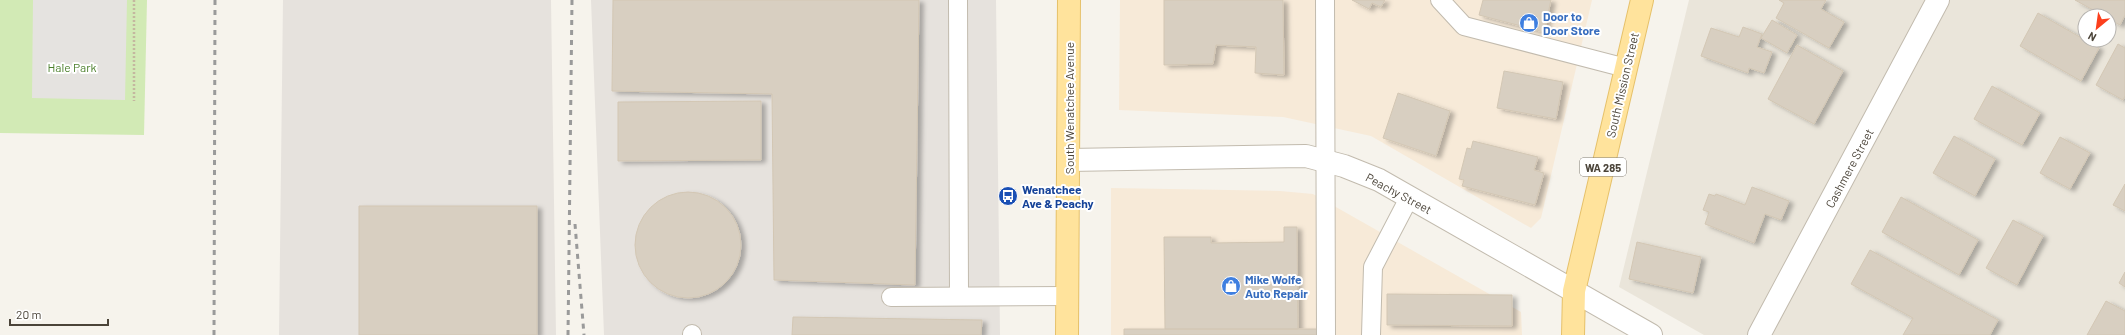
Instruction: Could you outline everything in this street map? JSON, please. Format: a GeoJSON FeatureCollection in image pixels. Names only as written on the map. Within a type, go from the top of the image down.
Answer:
{"type":"FeatureCollection","features":[{"type":"Feature","properties":{"kind":"main road","name":"South Wenatchee Avenue"},"geometry":{"type":"LineString","coordinates":[[1067,335],[1069,0]]}},
{"type":"Feature","properties":{"kind":"main road","name":"South Mission Street"},"geometry":{"type":"LineString","coordinates":[[1573,335],[1574,291],[1642,0]]}},
{"type":"Feature","properties":{"kind":"street","name":"Cashmere Street"},"geometry":{"type":"LineString","coordinates":[[1759,335],[1938,0]]}},
{"type":"Feature","properties":{"kind":"street","name":"Peachy Street"},"geometry":{"type":"LineString","coordinates":[[1069,160],[1306,156],[1344,166],[1379,180],[1651,335]]}},
{"type":"Feature","properties":{"kind":"lane"},"geometry":{"type":"LineString","coordinates":[[958,0],[958,296]]}},
{"type":"Feature","properties":{"kind":"lane"},"geometry":{"type":"LineString","coordinates":[[1325,0],[1324,161],[1326,335]]}},
{"type":"Feature","properties":{"kind":"lane"},"geometry":{"type":"LineString","coordinates":[[1440,0],[1464,26],[1626,68]]}},
{"type":"Feature","properties":{"kind":"lane"},"geometry":{"type":"LineString","coordinates":[[1371,335],[1373,267],[1409,198]]}},
{"type":"Feature","properties":{"kind":"lane"},"geometry":{"type":"LineString","coordinates":[[891,296],[1068,296]]}},
{"type":"Feature","properties":{"kind":"path"},"geometry":{"type":"LineString","coordinates":[[134,0],[134,101]]}},
{"type":"Feature","properties":{"kind":"shaded area"},"geometry":{"type":"Polygon","coordinates":[[[33,0],[127,0],[125,100],[32,98],[33,0]]]}},
{"type":"Feature","properties":{"kind":"shaded area"},"geometry":{"type":"Polygon","coordinates":[[[283,0],[551,0],[556,335],[279,335],[283,0]]]}},
{"type":"Feature","properties":{"kind":"shaded area"},"geometry":{"type":"Polygon","coordinates":[[[591,0],[996,0],[1000,335],[604,335],[591,0]]]}},
{"type":"Feature","properties":{"kind":"shaded area"},"geometry":{"type":"Polygon","coordinates":[[[1120,0],[1592,0],[1541,218],[1531,228],[1371,136],[1283,117],[1119,110],[1120,0]]]}},
{"type":"Feature","properties":{"kind":"shaded area"},"geometry":{"type":"Polygon","coordinates":[[[1689,0],[2125,0],[2125,335],[1704,335],[1619,287],[1689,0]]]}},
{"type":"Feature","properties":{"kind":"shaded area"},"geometry":{"type":"Polygon","coordinates":[[[1111,188],[1280,191],[1313,194],[1521,312],[1522,335],[1111,335],[1111,188]]]}},
{"type":"Feature","properties":{"kind":"green space","name":"Hale Park"},"geometry":{"type":"Polygon","coordinates":[[[0,0],[147,0],[144,135],[0,133],[0,0]]]}},
{"type":"Feature","properties":{"kind":"building"},"geometry":{"type":"Polygon","coordinates":[[[613,0],[919,0],[915,285],[774,280],[772,94],[612,91],[613,0]]]}},
{"type":"Feature","properties":{"kind":"building"},"geometry":{"type":"Polygon","coordinates":[[[1164,0],[1283,0],[1284,75],[1255,73],[1256,47],[1216,45],[1213,64],[1164,65],[1164,0]]]}},
{"type":"Feature","properties":{"kind":"building"},"geometry":{"type":"Polygon","coordinates":[[[1352,0],[1385,0],[1381,7],[1372,3],[1369,9],[1352,0]]]}},
{"type":"Feature","properties":{"kind":"building","name":"Door to Door Store"},"geometry":{"type":"Polygon","coordinates":[[[1483,0],[1551,0],[1544,32],[1479,15],[1483,0]]]}},
{"type":"Feature","properties":{"kind":"building"},"geometry":{"type":"Polygon","coordinates":[[[1779,0],[1826,0],[1821,9],[1844,22],[1829,48],[1776,18],[1784,3],[1779,0]]]}},
{"type":"Feature","properties":{"kind":"building"},"geometry":{"type":"Polygon","coordinates":[[[2075,0],[2125,0],[2125,15],[2120,25],[2117,23],[2117,8],[2090,8],[2075,0]]]}},
{"type":"Feature","properties":{"kind":"building"},"geometry":{"type":"Polygon","coordinates":[[[2038,13],[2077,35],[2077,48],[2099,48],[2081,81],[2020,46],[2038,13]]]}},
{"type":"Feature","properties":{"kind":"building"},"geometry":{"type":"Polygon","coordinates":[[[1772,20],[1797,35],[1787,53],[1761,38],[1772,20]]]}},
{"type":"Feature","properties":{"kind":"building"},"geometry":{"type":"Polygon","coordinates":[[[1743,27],[1762,34],[1757,47],[1772,52],[1764,73],[1749,68],[1748,73],[1701,56],[1711,28],[1739,37],[1743,27]]]}},
{"type":"Feature","properties":{"kind":"building"},"geometry":{"type":"Polygon","coordinates":[[[2118,44],[2125,48],[2125,96],[2123,100],[2096,85],[2118,44]]]}},
{"type":"Feature","properties":{"kind":"building"},"geometry":{"type":"Polygon","coordinates":[[[1797,45],[1843,71],[1814,124],[1768,99],[1797,45]]]}},
{"type":"Feature","properties":{"kind":"building"},"geometry":{"type":"Polygon","coordinates":[[[1504,71],[1563,82],[1556,119],[1497,108],[1504,71]]]}},
{"type":"Feature","properties":{"kind":"building"},"geometry":{"type":"Polygon","coordinates":[[[1992,86],[2040,113],[2022,145],[1974,119],[1992,86]]]}},
{"type":"Feature","properties":{"kind":"building"},"geometry":{"type":"Polygon","coordinates":[[[1398,93],[1450,111],[1436,156],[1383,138],[1398,93]]]}},
{"type":"Feature","properties":{"kind":"building"},"geometry":{"type":"Polygon","coordinates":[[[761,101],[761,160],[618,161],[618,102],[761,101]]]}},
{"type":"Feature","properties":{"kind":"building"},"geometry":{"type":"Polygon","coordinates":[[[1954,136],[1995,159],[1975,196],[1933,173],[1954,136]]]}},
{"type":"Feature","properties":{"kind":"building"},"geometry":{"type":"Polygon","coordinates":[[[2060,137],[2090,153],[2070,189],[2040,173],[2060,137]]]}},
{"type":"Feature","properties":{"kind":"building"},"geometry":{"type":"Polygon","coordinates":[[[1473,141],[1538,157],[1534,170],[1544,173],[1535,205],[1462,186],[1464,180],[1459,179],[1467,148],[1471,149],[1473,141]]]}},
{"type":"Feature","properties":{"kind":"building"},"geometry":{"type":"Polygon","coordinates":[[[2125,184],[2125,211],[2113,205],[2125,184]]]}},
{"type":"Feature","properties":{"kind":"building"},"geometry":{"type":"Polygon","coordinates":[[[1752,187],[1789,201],[1781,220],[1765,214],[1754,243],[1705,224],[1709,212],[1703,210],[1709,194],[1715,196],[1716,194],[1745,205],[1752,187]]]}},
{"type":"Feature","properties":{"kind":"building"},"geometry":{"type":"Polygon","coordinates":[[[688,192],[708,196],[726,207],[737,225],[741,245],[737,265],[726,283],[708,294],[688,298],[668,294],[650,283],[639,265],[635,245],[639,225],[650,207],[668,196],[688,192]]]}},
{"type":"Feature","properties":{"kind":"building"},"geometry":{"type":"Polygon","coordinates":[[[1901,197],[1978,240],[1959,275],[1882,232],[1901,197]]]}},
{"type":"Feature","properties":{"kind":"building"},"geometry":{"type":"Polygon","coordinates":[[[359,206],[537,206],[537,335],[359,335],[359,206]]]}},
{"type":"Feature","properties":{"kind":"building"},"geometry":{"type":"Polygon","coordinates":[[[2013,220],[2043,236],[2017,285],[1986,268],[2013,220]]]}},
{"type":"Feature","properties":{"kind":"building","name":"Mike Wolfe Auto Repair"},"geometry":{"type":"Polygon","coordinates":[[[1284,227],[1297,227],[1298,329],[1165,329],[1164,237],[1211,237],[1211,243],[1284,242],[1284,227]]]}},
{"type":"Feature","properties":{"kind":"building"},"geometry":{"type":"Polygon","coordinates":[[[1637,242],[1701,257],[1693,293],[1629,279],[1637,242]]]}},
{"type":"Feature","properties":{"kind":"building"},"geometry":{"type":"Polygon","coordinates":[[[1870,250],[1998,320],[1990,335],[1903,335],[1913,318],[1851,284],[1870,250]]]}},
{"type":"Feature","properties":{"kind":"building"},"geometry":{"type":"Polygon","coordinates":[[[2125,272],[2125,287],[2119,283],[2125,272]]]}},
{"type":"Feature","properties":{"kind":"building"},"geometry":{"type":"Polygon","coordinates":[[[1387,294],[1512,295],[1512,326],[1387,325],[1387,294]]]}},
{"type":"Feature","properties":{"kind":"building"},"geometry":{"type":"Polygon","coordinates":[[[2106,301],[2125,311],[2125,335],[2087,335],[2106,301]]]}},
{"type":"Feature","properties":{"kind":"building"},"geometry":{"type":"Polygon","coordinates":[[[793,317],[982,320],[981,335],[792,335],[793,317]]]}},
{"type":"Feature","properties":{"kind":"building"},"geometry":{"type":"Polygon","coordinates":[[[1124,329],[1318,329],[1318,335],[1124,335],[1124,329]]]}},
{"type":"Feature","properties":{"kind":"railway"},"geometry":{"type":"LineString","coordinates":[[214,335],[215,0]]}},
{"type":"Feature","properties":{"kind":"railway"},"geometry":{"type":"LineString","coordinates":[[568,335],[572,0]]}},
{"type":"Feature","properties":{"kind":"railway"},"geometry":{"type":"LineString","coordinates":[[575,224],[584,335]]}},
{"type":"Feature","properties":{"kind":"place","name":"Door to Door Store"},"geometry":{"type":"Point","coordinates":[1529,23]}},
{"type":"Feature","properties":{"kind":"place","name":"Wenatchee Ave & Peachy"},"geometry":{"type":"Point","coordinates":[1008,196]}},
{"type":"Feature","properties":{"kind":"place","name":"Mike Wolfe Auto Repair"},"geometry":{"type":"Point","coordinates":[1231,286]}}]}
